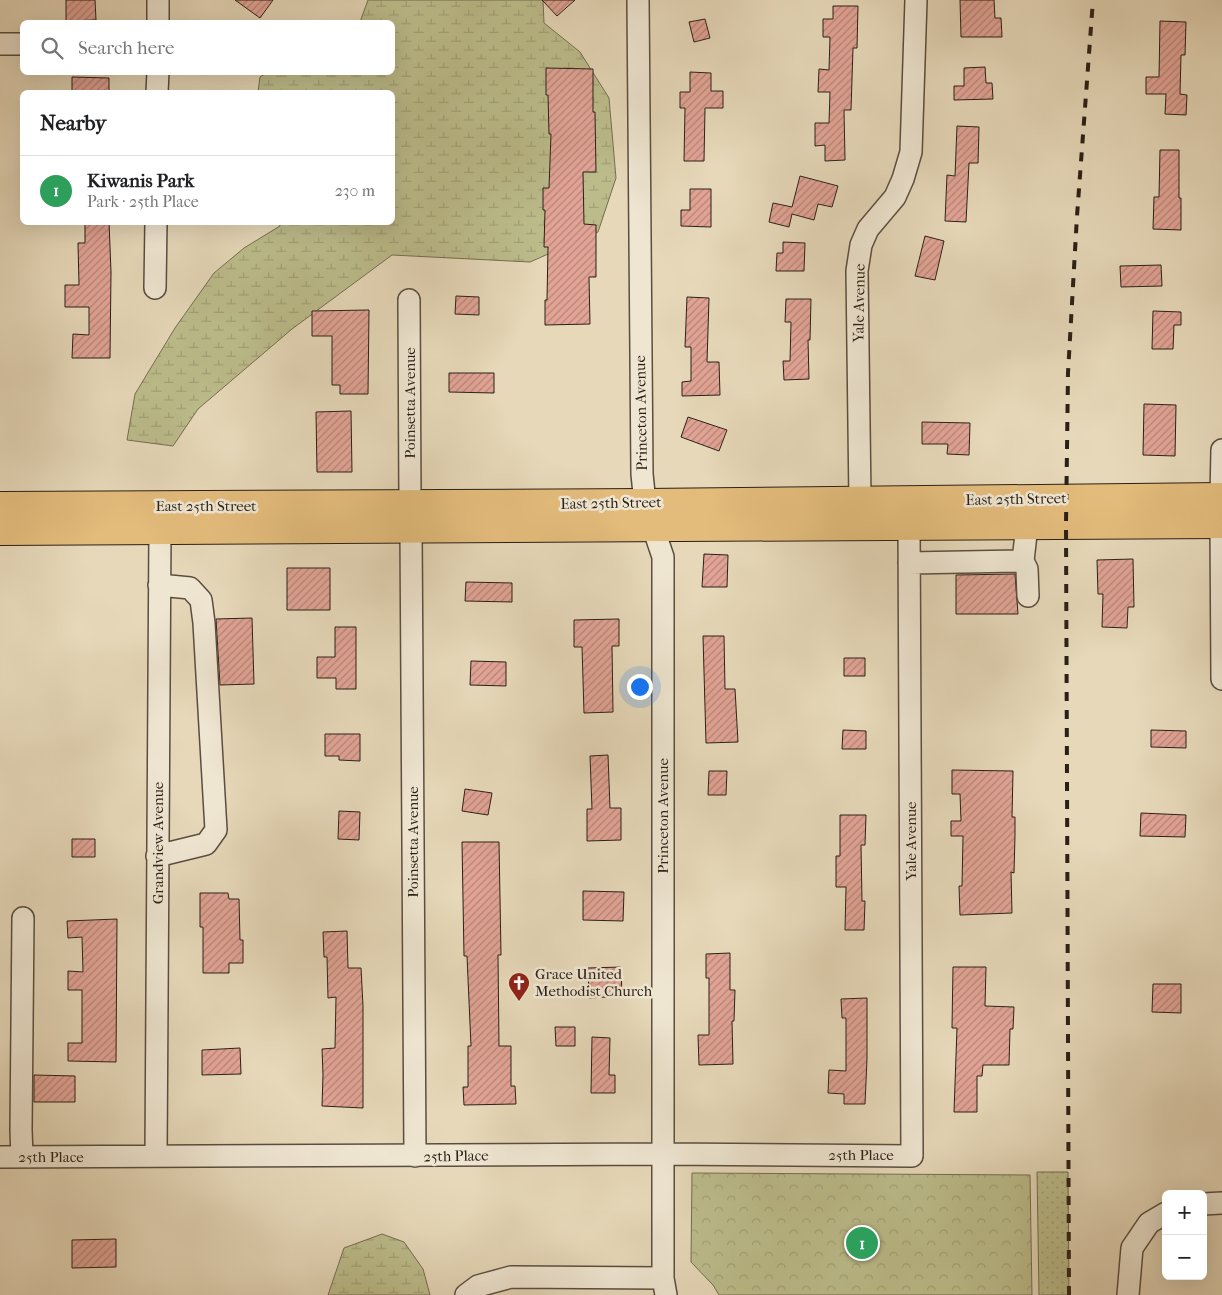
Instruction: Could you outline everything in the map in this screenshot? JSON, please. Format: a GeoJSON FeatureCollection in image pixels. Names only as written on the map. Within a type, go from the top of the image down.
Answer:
{"type":"FeatureCollection","features":[{"type":"Feature","properties":{"kind":"main road","name":"East 25th Street"},"geometry":{"type":"LineString","coordinates":[[649,515],[860,501],[1221,497]]}},
{"type":"Feature","properties":{"kind":"main road"},"geometry":{"type":"LineString","coordinates":[[1088,525],[1117,512],[1209,512],[1221,497]]}},
{"type":"Feature","properties":{"kind":"main road","name":"East 25th Street"},"geometry":{"type":"LineString","coordinates":[[0,506],[411,517],[649,515],[909,526],[1221,524]]}},
{"type":"Feature","properties":{"kind":"main road","name":"East 25th Street"},"geometry":{"type":"LineString","coordinates":[[0,531],[295,528],[319,518],[411,517]]}},
{"type":"Feature","properties":{"kind":"street"},"geometry":{"type":"LineString","coordinates":[[158,0],[158,20]]}},
{"type":"Feature","properties":{"kind":"street","name":"Princeton Avenue"},"geometry":{"type":"LineString","coordinates":[[638,0],[642,474],[649,515],[663,557],[664,1286]]}},
{"type":"Feature","properties":{"kind":"street","name":"Yale Avenue"},"geometry":{"type":"LineString","coordinates":[[860,501],[857,271],[861,245],[868,229],[895,197],[903,179],[911,152],[916,0]]}},
{"type":"Feature","properties":{"kind":"street"},"geometry":{"type":"LineString","coordinates":[[0,44],[20,44]]}},
{"type":"Feature","properties":{"kind":"street"},"geometry":{"type":"LineString","coordinates":[[158,75],[158,90]]}},
{"type":"Feature","properties":{"kind":"street"},"geometry":{"type":"LineString","coordinates":[[156,225],[156,288]]}},
{"type":"Feature","properties":{"kind":"street","name":"Poinsetta Avenue"},"geometry":{"type":"LineString","coordinates":[[409,300],[415,1156]]}},
{"type":"Feature","properties":{"kind":"street"},"geometry":{"type":"LineString","coordinates":[[1221,497],[1222,450]]}},
{"type":"Feature","properties":{"kind":"street"},"geometry":{"type":"LineString","coordinates":[[1221,524],[1222,680]]}},
{"type":"Feature","properties":{"kind":"street"},"geometry":{"type":"LineString","coordinates":[[1027,525],[1023,561],[1027,569],[1028,596]]}},
{"type":"Feature","properties":{"kind":"street","name":"Yale Avenue"},"geometry":{"type":"LineString","coordinates":[[909,526],[912,1156]]}},
{"type":"Feature","properties":{"kind":"street","name":"Grandview Avenue"},"geometry":{"type":"LineString","coordinates":[[156,1156],[160,530]]}},
{"type":"Feature","properties":{"kind":"street"},"geometry":{"type":"LineString","coordinates":[[909,563],[1023,561]]}},
{"type":"Feature","properties":{"kind":"street"},"geometry":{"type":"LineString","coordinates":[[158,856],[206,844],[216,830],[204,623],[200,600],[190,588],[159,584]]}},
{"type":"Feature","properties":{"kind":"street"},"geometry":{"type":"LineString","coordinates":[[22,1157],[23,918]]}},
{"type":"Feature","properties":{"kind":"street","name":"25th Place"},"geometry":{"type":"LineString","coordinates":[[0,1157],[664,1154],[912,1156]]}},
{"type":"Feature","properties":{"kind":"street"},"geometry":{"type":"LineString","coordinates":[[1207,1204],[1222,1203]]}},
{"type":"Feature","properties":{"kind":"street"},"geometry":{"type":"LineString","coordinates":[[1128,1295],[1132,1248],[1149,1222],[1162,1215]]}},
{"type":"Feature","properties":{"kind":"street"},"geometry":{"type":"LineString","coordinates":[[466,1295],[478,1286],[511,1277],[664,1286]]}},
{"type":"Feature","properties":{"kind":"green space"},"geometry":{"type":"Polygon","coordinates":[[[368,0],[543,0],[544,23],[580,52],[609,98],[616,178],[598,232],[530,262],[392,255],[292,329],[198,409],[173,446],[127,440],[135,394],[175,328],[214,273],[244,248],[280,225],[395,225],[395,90],[258,90],[260,77],[263,75],[395,75],[395,20],[361,20],[368,0]]]}},
{"type":"Feature","properties":{"kind":"green space"},"geometry":{"type":"Polygon","coordinates":[[[1037,1172],[1068,1172],[1069,1295],[1039,1295],[1037,1172]]]}},
{"type":"Feature","properties":{"kind":"green space"},"geometry":{"type":"Polygon","coordinates":[[[692,1173],[1030,1175],[1032,1295],[719,1295],[713,1285],[691,1262],[692,1173]]]}},
{"type":"Feature","properties":{"kind":"green space"},"geometry":{"type":"Polygon","coordinates":[[[382,1234],[404,1242],[423,1269],[430,1295],[328,1295],[344,1248],[382,1234]]]}},
{"type":"Feature","properties":{"kind":"building"},"geometry":{"type":"Polygon","coordinates":[[[66,0],[95,0],[96,20],[66,20],[66,0]]]}},
{"type":"Feature","properties":{"kind":"building"},"geometry":{"type":"Polygon","coordinates":[[[235,0],[273,0],[260,18],[235,0]]]}},
{"type":"Feature","properties":{"kind":"building"},"geometry":{"type":"Polygon","coordinates":[[[542,0],[575,0],[557,16],[542,0]]]}},
{"type":"Feature","properties":{"kind":"building"},"geometry":{"type":"Polygon","coordinates":[[[960,0],[994,0],[995,18],[1001,18],[1002,37],[961,37],[960,0]]]}},
{"type":"Feature","properties":{"kind":"building"},"geometry":{"type":"Polygon","coordinates":[[[833,6],[858,6],[857,48],[853,48],[851,110],[844,110],[845,160],[825,161],[825,145],[815,146],[815,123],[829,123],[830,92],[818,92],[819,69],[829,70],[830,37],[823,37],[823,19],[833,19],[833,6]]]}},
{"type":"Feature","properties":{"kind":"building"},"geometry":{"type":"Polygon","coordinates":[[[705,19],[710,38],[694,42],[689,22],[705,19]]]}},
{"type":"Feature","properties":{"kind":"building"},"geometry":{"type":"Polygon","coordinates":[[[1160,21],[1186,22],[1185,55],[1181,55],[1180,94],[1187,95],[1186,115],[1165,114],[1166,94],[1146,94],[1146,77],[1159,77],[1160,21]]]}},
{"type":"Feature","properties":{"kind":"building"},"geometry":{"type":"Polygon","coordinates":[[[985,67],[986,83],[992,83],[993,99],[954,100],[954,86],[964,86],[964,68],[985,67]]]}},
{"type":"Feature","properties":{"kind":"building"},"geometry":{"type":"Polygon","coordinates":[[[546,68],[593,69],[596,172],[583,172],[584,224],[596,225],[596,277],[589,277],[590,324],[545,325],[548,247],[544,247],[545,210],[543,210],[543,188],[549,188],[551,134],[549,134],[548,95],[546,95],[546,68]]]}},
{"type":"Feature","properties":{"kind":"building"},"geometry":{"type":"Polygon","coordinates":[[[690,72],[711,73],[711,91],[723,91],[723,108],[705,108],[704,161],[684,161],[685,108],[680,108],[680,92],[690,92],[690,72]]]}},
{"type":"Feature","properties":{"kind":"building"},"geometry":{"type":"Polygon","coordinates":[[[72,77],[109,78],[109,90],[72,90],[72,77]]]}},
{"type":"Feature","properties":{"kind":"building"},"geometry":{"type":"Polygon","coordinates":[[[957,126],[979,127],[978,163],[969,163],[966,222],[945,221],[947,175],[955,176],[957,126]]]}},
{"type":"Feature","properties":{"kind":"building"},"geometry":{"type":"Polygon","coordinates":[[[1160,150],[1179,150],[1181,230],[1153,229],[1154,197],[1159,197],[1160,150]]]}},
{"type":"Feature","properties":{"kind":"building"},"geometry":{"type":"Polygon","coordinates":[[[800,176],[838,186],[832,207],[818,204],[814,220],[792,214],[789,227],[769,222],[773,203],[792,207],[800,176]]]}},
{"type":"Feature","properties":{"kind":"building"},"geometry":{"type":"Polygon","coordinates":[[[690,189],[711,189],[711,227],[681,226],[681,210],[690,210],[690,189]]]}},
{"type":"Feature","properties":{"kind":"building"},"geometry":{"type":"Polygon","coordinates":[[[85,225],[109,225],[111,272],[110,358],[72,358],[73,334],[89,335],[89,307],[65,307],[65,285],[79,285],[78,243],[85,243],[85,225]]]}},
{"type":"Feature","properties":{"kind":"building"},"geometry":{"type":"Polygon","coordinates":[[[925,236],[944,241],[935,280],[915,276],[925,236]]]}},
{"type":"Feature","properties":{"kind":"building"},"geometry":{"type":"Polygon","coordinates":[[[783,242],[805,243],[804,271],[776,271],[777,253],[783,253],[783,242]]]}},
{"type":"Feature","properties":{"kind":"building"},"geometry":{"type":"Polygon","coordinates":[[[1161,265],[1162,286],[1121,287],[1120,266],[1161,265]]]}},
{"type":"Feature","properties":{"kind":"building"},"geometry":{"type":"Polygon","coordinates":[[[456,296],[479,297],[479,315],[455,314],[456,296]]]}},
{"type":"Feature","properties":{"kind":"building"},"geometry":{"type":"Polygon","coordinates":[[[687,297],[709,298],[707,362],[719,362],[720,395],[682,396],[682,382],[691,381],[691,347],[685,347],[687,297]]]}},
{"type":"Feature","properties":{"kind":"building"},"geometry":{"type":"Polygon","coordinates":[[[786,299],[811,299],[810,340],[808,340],[809,379],[784,380],[783,361],[790,361],[791,322],[785,322],[786,299]]]}},
{"type":"Feature","properties":{"kind":"building"},"geometry":{"type":"Polygon","coordinates":[[[369,310],[368,394],[340,394],[340,385],[332,385],[332,336],[312,336],[312,311],[369,310]]]}},
{"type":"Feature","properties":{"kind":"building"},"geometry":{"type":"Polygon","coordinates":[[[1153,311],[1181,312],[1181,325],[1174,325],[1173,349],[1152,349],[1153,311]]]}},
{"type":"Feature","properties":{"kind":"building"},"geometry":{"type":"Polygon","coordinates":[[[449,373],[494,373],[494,393],[449,392],[449,373]]]}},
{"type":"Feature","properties":{"kind":"building"},"geometry":{"type":"Polygon","coordinates":[[[1144,404],[1176,405],[1175,456],[1143,455],[1144,404]]]}},
{"type":"Feature","properties":{"kind":"building"},"geometry":{"type":"Polygon","coordinates":[[[351,411],[352,472],[317,472],[316,412],[351,411]]]}},
{"type":"Feature","properties":{"kind":"building"},"geometry":{"type":"Polygon","coordinates":[[[688,417],[727,430],[719,451],[681,437],[688,417]]]}},
{"type":"Feature","properties":{"kind":"building"},"geometry":{"type":"Polygon","coordinates":[[[922,422],[970,423],[969,455],[947,454],[948,444],[922,444],[922,422]]]}},
{"type":"Feature","properties":{"kind":"building"},"geometry":{"type":"Polygon","coordinates":[[[704,554],[728,555],[727,587],[702,587],[704,554]]]}},
{"type":"Feature","properties":{"kind":"building"},"geometry":{"type":"Polygon","coordinates":[[[1133,559],[1134,607],[1128,607],[1127,628],[1102,627],[1103,594],[1098,594],[1097,560],[1133,559]]]}},
{"type":"Feature","properties":{"kind":"building"},"geometry":{"type":"Polygon","coordinates":[[[287,568],[330,568],[330,610],[287,610],[287,568]]]}},
{"type":"Feature","properties":{"kind":"building"},"geometry":{"type":"Polygon","coordinates":[[[1015,574],[1018,614],[956,614],[956,575],[1015,574]]]}},
{"type":"Feature","properties":{"kind":"building"},"geometry":{"type":"Polygon","coordinates":[[[466,582],[512,583],[512,602],[465,601],[466,582]]]}},
{"type":"Feature","properties":{"kind":"building"},"geometry":{"type":"Polygon","coordinates":[[[252,618],[254,684],[220,685],[216,619],[252,618]]]}},
{"type":"Feature","properties":{"kind":"building"},"geometry":{"type":"Polygon","coordinates":[[[619,619],[619,646],[612,646],[613,712],[584,713],[582,647],[574,647],[574,620],[619,619]]]}},
{"type":"Feature","properties":{"kind":"building"},"geometry":{"type":"Polygon","coordinates":[[[335,627],[356,627],[356,689],[336,689],[336,678],[317,678],[317,657],[335,657],[335,627]]]}},
{"type":"Feature","properties":{"kind":"building"},"geometry":{"type":"Polygon","coordinates":[[[703,636],[724,636],[725,689],[735,689],[738,742],[706,743],[703,636]]]}},
{"type":"Feature","properties":{"kind":"building"},"geometry":{"type":"Polygon","coordinates":[[[844,658],[865,658],[865,676],[844,676],[844,658]]]}},
{"type":"Feature","properties":{"kind":"building"},"geometry":{"type":"Polygon","coordinates":[[[471,661],[506,662],[506,686],[470,685],[471,661]]]}},
{"type":"Feature","properties":{"kind":"building"},"geometry":{"type":"Polygon","coordinates":[[[843,730],[866,731],[866,749],[842,749],[843,730]]]}},
{"type":"Feature","properties":{"kind":"building"},"geometry":{"type":"Polygon","coordinates":[[[1151,730],[1186,731],[1186,748],[1151,747],[1151,730]]]}},
{"type":"Feature","properties":{"kind":"building"},"geometry":{"type":"Polygon","coordinates":[[[325,734],[360,734],[360,761],[339,760],[339,756],[325,756],[325,734]]]}},
{"type":"Feature","properties":{"kind":"building"},"geometry":{"type":"Polygon","coordinates":[[[608,755],[610,808],[621,808],[621,840],[587,841],[587,809],[592,809],[590,756],[608,755]]]}},
{"type":"Feature","properties":{"kind":"building"},"geometry":{"type":"Polygon","coordinates":[[[952,770],[1013,771],[1012,817],[1015,817],[1015,835],[1014,873],[1011,872],[1012,913],[960,915],[959,886],[962,886],[963,836],[951,836],[951,821],[961,821],[960,794],[952,794],[952,770]]]}},
{"type":"Feature","properties":{"kind":"building"},"geometry":{"type":"Polygon","coordinates":[[[709,771],[727,771],[726,795],[708,795],[709,771]]]}},
{"type":"Feature","properties":{"kind":"building"},"geometry":{"type":"Polygon","coordinates":[[[465,789],[492,793],[488,815],[462,811],[465,789]]]}},
{"type":"Feature","properties":{"kind":"building"},"geometry":{"type":"Polygon","coordinates":[[[339,811],[360,812],[359,840],[338,839],[339,811]]]}},
{"type":"Feature","properties":{"kind":"building"},"geometry":{"type":"Polygon","coordinates":[[[1141,813],[1186,815],[1185,837],[1140,836],[1141,813]]]}},
{"type":"Feature","properties":{"kind":"building"},"geometry":{"type":"Polygon","coordinates":[[[840,815],[866,815],[865,845],[861,845],[862,901],[865,901],[864,930],[845,930],[846,887],[836,887],[836,856],[840,856],[840,815]]]}},
{"type":"Feature","properties":{"kind":"building"},"geometry":{"type":"Polygon","coordinates":[[[72,839],[95,839],[95,857],[72,857],[72,839]]]}},
{"type":"Feature","properties":{"kind":"building"},"geometry":{"type":"Polygon","coordinates":[[[462,842],[499,842],[501,955],[498,955],[499,1046],[511,1046],[511,1086],[515,1086],[516,1104],[464,1105],[463,1087],[468,1087],[468,1046],[471,1046],[467,956],[464,956],[462,842]]]}},
{"type":"Feature","properties":{"kind":"building"},"geometry":{"type":"Polygon","coordinates":[[[583,891],[624,892],[623,921],[583,920],[583,891]]]}},
{"type":"Feature","properties":{"kind":"building"},"geometry":{"type":"Polygon","coordinates":[[[200,893],[228,893],[229,899],[239,899],[240,940],[243,940],[243,963],[229,963],[229,973],[203,973],[203,927],[200,927],[200,893]]]}},
{"type":"Feature","properties":{"kind":"building"},"geometry":{"type":"Polygon","coordinates":[[[117,919],[116,1062],[68,1061],[68,1043],[82,1043],[82,990],[68,990],[68,971],[83,972],[82,937],[68,938],[67,921],[117,919]]]}},
{"type":"Feature","properties":{"kind":"building"},"geometry":{"type":"Polygon","coordinates":[[[347,931],[348,968],[361,968],[363,1108],[322,1106],[322,1049],[335,1048],[336,997],[328,998],[327,957],[324,957],[323,932],[347,931]]]}},
{"type":"Feature","properties":{"kind":"building"},"geometry":{"type":"Polygon","coordinates":[[[730,953],[730,990],[735,990],[734,1021],[732,1021],[733,1064],[699,1065],[698,1035],[709,1035],[709,978],[706,978],[706,954],[730,953]]]}},
{"type":"Feature","properties":{"kind":"building"},"geometry":{"type":"Polygon","coordinates":[[[621,967],[622,996],[589,998],[588,968],[621,967]]]}},
{"type":"Feature","properties":{"kind":"building"},"geometry":{"type":"Polygon","coordinates":[[[953,967],[986,967],[985,1006],[1014,1007],[1013,1029],[1010,1029],[1009,1065],[983,1065],[982,1076],[977,1076],[977,1112],[954,1112],[957,1028],[952,1028],[953,967]]]}},
{"type":"Feature","properties":{"kind":"building"},"geometry":{"type":"Polygon","coordinates":[[[1153,984],[1181,984],[1181,1013],[1152,1012],[1153,984]]]}},
{"type":"Feature","properties":{"kind":"building"},"geometry":{"type":"Polygon","coordinates":[[[867,998],[865,1104],[844,1104],[844,1094],[828,1093],[829,1070],[846,1071],[846,1018],[842,1018],[841,999],[867,998]]]}},
{"type":"Feature","properties":{"kind":"building"},"geometry":{"type":"Polygon","coordinates":[[[555,1027],[575,1027],[575,1046],[556,1046],[555,1027]]]}},
{"type":"Feature","properties":{"kind":"building"},"geometry":{"type":"Polygon","coordinates":[[[592,1037],[610,1038],[609,1075],[615,1075],[615,1093],[591,1093],[592,1037]]]}},
{"type":"Feature","properties":{"kind":"building"},"geometry":{"type":"Polygon","coordinates":[[[240,1048],[241,1074],[202,1075],[202,1050],[240,1048]]]}},
{"type":"Feature","properties":{"kind":"building"},"geometry":{"type":"Polygon","coordinates":[[[34,1075],[75,1076],[75,1102],[34,1102],[34,1075]]]}},
{"type":"Feature","properties":{"kind":"building"},"geometry":{"type":"Polygon","coordinates":[[[116,1239],[116,1267],[72,1268],[72,1240],[116,1239]]]}},
{"type":"Feature","properties":{"kind":"railway"},"geometry":{"type":"LineString","coordinates":[[1069,1295],[1066,525],[1068,373],[1077,216],[1093,0]]}},
{"type":"Feature","properties":{"kind":"place","name":"Grace United Methodist Church"},"geometry":{"type":"Point","coordinates":[519,1002]}},
{"type":"Feature","properties":{"kind":"place","name":"Kiwanis Park"},"geometry":{"type":"Point","coordinates":[862,1243]}}]}
